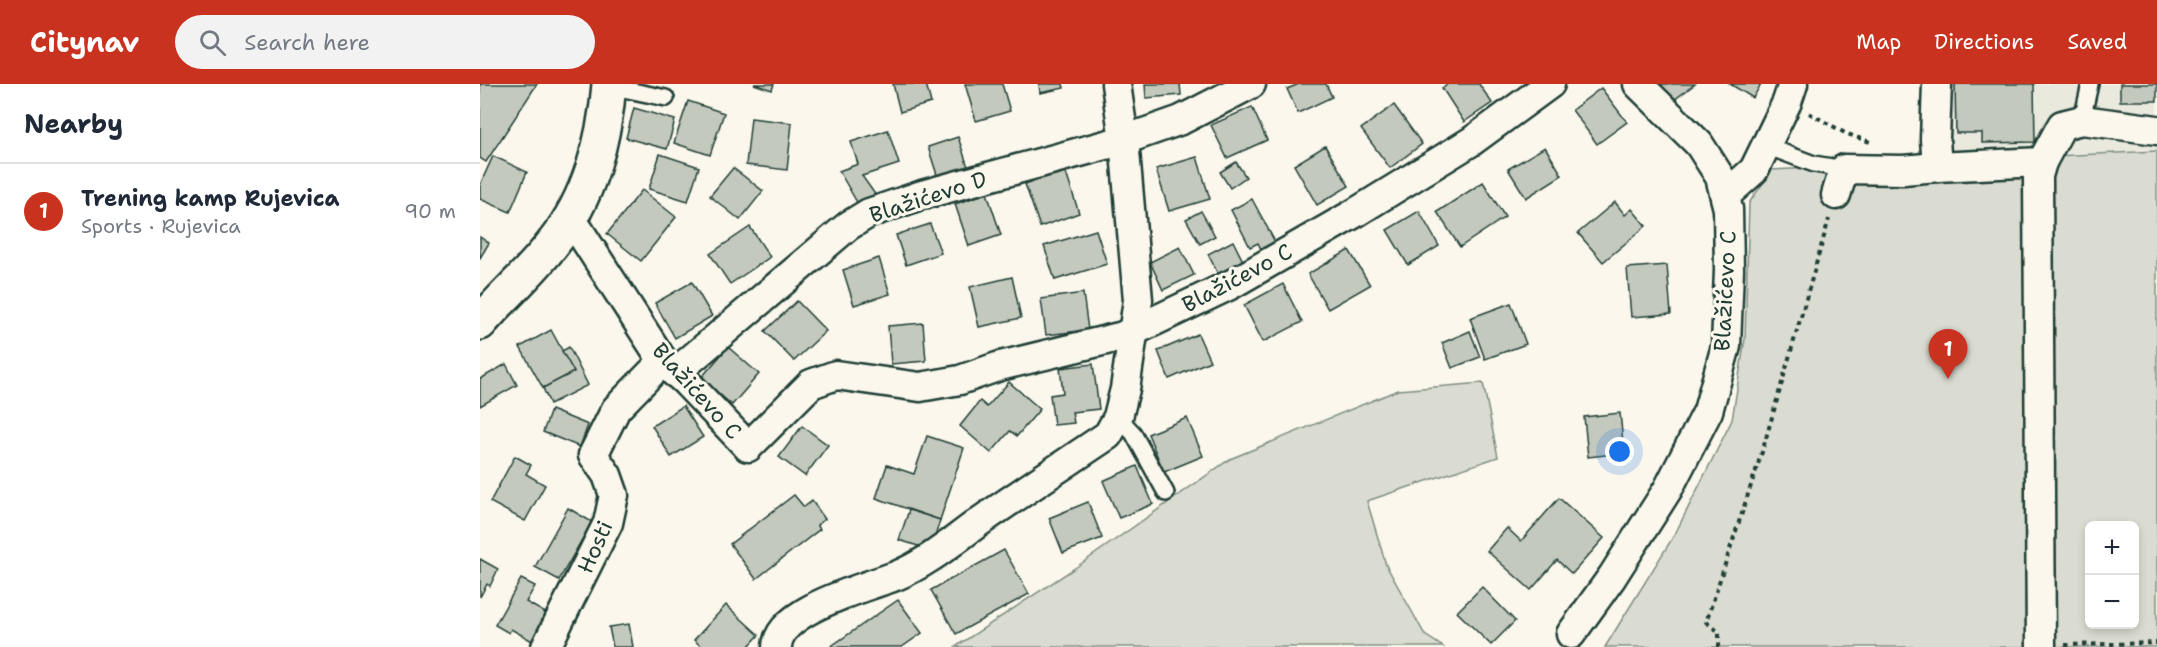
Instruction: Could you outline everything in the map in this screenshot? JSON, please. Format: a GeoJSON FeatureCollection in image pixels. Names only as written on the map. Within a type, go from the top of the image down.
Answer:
{"type":"FeatureCollection","features":[{"type":"Feature","properties":{"kind":"street"},"geometry":{"type":"LineString","coordinates":[[777,647],[777,639],[785,627],[811,609],[844,593],[899,574],[927,560],[1108,435],[1118,417],[1125,389],[1138,300],[1124,141],[1116,84]]}},
{"type":"Feature","properties":{"kind":"street","name":"Blažićevo D"},"geometry":{"type":"LineString","coordinates":[[669,367],[848,226],[869,213],[922,195],[1124,141],[1181,120],[1251,84]]}},
{"type":"Feature","properties":{"kind":"street","name":"Blažićevo C"},"geometry":{"type":"LineString","coordinates":[[571,218],[669,367],[748,447],[811,384],[836,375],[920,387],[960,380],[1000,366],[1123,336],[1232,284],[1356,213],[1472,141],[1550,84]]}},
{"type":"Feature","properties":{"kind":"street","name":"Blažićevo C"},"geometry":{"type":"LineString","coordinates":[[1571,634],[1612,577],[1668,489],[1708,411],[1726,346],[1729,270],[1728,209],[1720,177],[1700,144],[1638,84]]}},
{"type":"Feature","properties":{"kind":"street"},"geometry":{"type":"LineString","coordinates":[[1937,84],[1935,139],[1937,167]]}},
{"type":"Feature","properties":{"kind":"street"},"geometry":{"type":"LineString","coordinates":[[480,322],[533,268],[571,218],[595,159],[609,85]]}},
{"type":"Feature","properties":{"kind":"street"},"geometry":{"type":"LineString","coordinates":[[1725,196],[1754,170],[1790,93]]}},
{"type":"Feature","properties":{"kind":"street"},"geometry":{"type":"LineString","coordinates":[[2041,646],[2038,176],[2042,162],[2062,125],[2082,120],[2113,126],[2157,130]]}},
{"type":"Feature","properties":{"kind":"street"},"geometry":{"type":"LineString","coordinates":[[1840,182],[1904,170],[2042,162]]}},
{"type":"Feature","properties":{"kind":"street","name":"Hosti"},"geometry":{"type":"LineString","coordinates":[[546,647],[608,523],[614,495],[607,475],[593,455],[616,409],[669,367]]}},
{"type":"Feature","properties":{"kind":"lane"},"geometry":{"type":"LineString","coordinates":[[2082,120],[2090,84]]}},
{"type":"Feature","properties":{"kind":"lane"},"geometry":{"type":"LineString","coordinates":[[609,85],[666,98]]}},
{"type":"Feature","properties":{"kind":"lane"},"geometry":{"type":"LineString","coordinates":[[1766,146],[1814,164],[1840,182]]}},
{"type":"Feature","properties":{"kind":"lane"},"geometry":{"type":"LineString","coordinates":[[1118,417],[1133,433],[1166,493]]}},
{"type":"Feature","properties":{"kind":"path"},"geometry":{"type":"LineString","coordinates":[[1790,93],[1845,133],[1877,144]]}},
{"type":"Feature","properties":{"kind":"path"},"geometry":{"type":"LineString","coordinates":[[1719,647],[1719,632],[1706,622],[1762,452],[1840,182]]}},
{"type":"Feature","properties":{"kind":"path"},"geometry":{"type":"LineString","coordinates":[[2041,646],[2157,643]]}},
{"type":"Feature","properties":{"kind":"shaded area"},"geometry":{"type":"Polygon","coordinates":[[[1934,84],[2157,84],[2157,151],[1928,161],[1934,84]]]}},
{"type":"Feature","properties":{"kind":"shaded area"},"geometry":{"type":"Polygon","coordinates":[[[2157,151],[2157,647],[1605,647],[1675,534],[1732,420],[1745,339],[1749,203],[1772,170],[2157,151]]]}},
{"type":"Feature","properties":{"kind":"shaded area"},"geometry":{"type":"Polygon","coordinates":[[[1483,383],[1498,457],[1367,501],[1386,565],[1425,635],[1443,647],[955,647],[1075,568],[1230,459],[1398,390],[1483,383]]]}},
{"type":"Feature","properties":{"kind":"building"},"geometry":{"type":"Polygon","coordinates":[[[480,84],[537,84],[486,162],[480,158],[480,84]]]}},
{"type":"Feature","properties":{"kind":"building"},"geometry":{"type":"Polygon","coordinates":[[[754,84],[774,84],[772,90],[754,84]]]}},
{"type":"Feature","properties":{"kind":"building"},"geometry":{"type":"Polygon","coordinates":[[[893,84],[926,84],[931,103],[900,112],[893,84]]]}},
{"type":"Feature","properties":{"kind":"building"},"geometry":{"type":"Polygon","coordinates":[[[965,84],[1002,84],[1010,111],[976,121],[965,84]]]}},
{"type":"Feature","properties":{"kind":"building"},"geometry":{"type":"Polygon","coordinates":[[[1039,84],[1063,84],[1064,88],[1040,93],[1039,84]]]}},
{"type":"Feature","properties":{"kind":"building"},"geometry":{"type":"Polygon","coordinates":[[[1145,84],[1180,84],[1181,95],[1146,98],[1145,84]]]}},
{"type":"Feature","properties":{"kind":"building"},"geometry":{"type":"Polygon","coordinates":[[[1299,84],[1326,84],[1332,97],[1298,113],[1287,89],[1299,84]]]}},
{"type":"Feature","properties":{"kind":"building"},"geometry":{"type":"Polygon","coordinates":[[[1448,84],[1479,84],[1492,103],[1464,122],[1442,88],[1448,84]]]}},
{"type":"Feature","properties":{"kind":"building"},"geometry":{"type":"Polygon","coordinates":[[[1656,84],[1695,84],[1670,103],[1656,84]]]}},
{"type":"Feature","properties":{"kind":"building"},"geometry":{"type":"Polygon","coordinates":[[[1730,84],[1761,84],[1753,98],[1730,84]]]}},
{"type":"Feature","properties":{"kind":"building"},"geometry":{"type":"Polygon","coordinates":[[[1955,84],[2034,84],[2035,142],[1982,143],[1982,133],[1956,133],[1955,84]]]}},
{"type":"Feature","properties":{"kind":"building"},"geometry":{"type":"Polygon","coordinates":[[[2120,84],[2157,84],[2157,101],[2120,101],[2120,84]]]}},
{"type":"Feature","properties":{"kind":"building"},"geometry":{"type":"Polygon","coordinates":[[[1601,88],[1627,122],[1597,144],[1572,110],[1601,88]]]}},
{"type":"Feature","properties":{"kind":"building"},"geometry":{"type":"Polygon","coordinates":[[[688,101],[724,113],[710,155],[674,143],[688,101]]]}},
{"type":"Feature","properties":{"kind":"building"},"geometry":{"type":"Polygon","coordinates":[[[1394,105],[1422,144],[1390,168],[1361,129],[1394,105]]]}},
{"type":"Feature","properties":{"kind":"building"},"geometry":{"type":"Polygon","coordinates":[[[1252,107],[1267,140],[1227,158],[1211,125],[1252,107]]]}},
{"type":"Feature","properties":{"kind":"building"},"geometry":{"type":"Polygon","coordinates":[[[634,108],[675,120],[667,149],[626,138],[634,108]]]}},
{"type":"Feature","properties":{"kind":"building"},"geometry":{"type":"Polygon","coordinates":[[[751,118],[792,123],[787,170],[746,165],[751,118]]]}},
{"type":"Feature","properties":{"kind":"building"},"geometry":{"type":"Polygon","coordinates":[[[888,130],[899,164],[862,176],[879,200],[862,211],[839,171],[858,164],[851,142],[888,130]]]}},
{"type":"Feature","properties":{"kind":"building"},"geometry":{"type":"Polygon","coordinates":[[[958,137],[968,167],[938,178],[928,147],[958,137]]]}},
{"type":"Feature","properties":{"kind":"building"},"geometry":{"type":"Polygon","coordinates":[[[1325,146],[1349,186],[1317,205],[1294,165],[1325,146]]]}},
{"type":"Feature","properties":{"kind":"building"},"geometry":{"type":"Polygon","coordinates":[[[1545,147],[1562,175],[1526,198],[1508,169],[1545,147]]]}},
{"type":"Feature","properties":{"kind":"building"},"geometry":{"type":"Polygon","coordinates":[[[660,154],[699,167],[688,201],[649,189],[660,154]]]}},
{"type":"Feature","properties":{"kind":"building"},"geometry":{"type":"Polygon","coordinates":[[[493,156],[527,172],[510,212],[480,199],[480,185],[493,156]]]}},
{"type":"Feature","properties":{"kind":"building"},"geometry":{"type":"Polygon","coordinates":[[[1197,157],[1210,199],[1169,211],[1156,169],[1197,157]]]}},
{"type":"Feature","properties":{"kind":"building"},"geometry":{"type":"Polygon","coordinates":[[[1236,162],[1246,177],[1230,188],[1220,172],[1236,162]]]}},
{"type":"Feature","properties":{"kind":"building"},"geometry":{"type":"Polygon","coordinates":[[[733,168],[763,191],[740,220],[710,196],[733,168]]]}},
{"type":"Feature","properties":{"kind":"building"},"geometry":{"type":"Polygon","coordinates":[[[1065,170],[1079,213],[1040,227],[1025,184],[1065,170]]]}},
{"type":"Feature","properties":{"kind":"building"},"geometry":{"type":"Polygon","coordinates":[[[1483,182],[1505,217],[1460,247],[1437,212],[1483,182]]]}},
{"type":"Feature","properties":{"kind":"building"},"geometry":{"type":"Polygon","coordinates":[[[642,190],[676,217],[641,261],[607,234],[642,190]]]}},
{"type":"Feature","properties":{"kind":"building"},"geometry":{"type":"Polygon","coordinates":[[[987,193],[1001,235],[969,246],[955,204],[987,193]]]}},
{"type":"Feature","properties":{"kind":"building"},"geometry":{"type":"Polygon","coordinates":[[[1252,199],[1275,242],[1261,249],[1258,243],[1250,247],[1231,210],[1252,199]]]}},
{"type":"Feature","properties":{"kind":"building"},"geometry":{"type":"Polygon","coordinates":[[[1615,202],[1625,215],[1632,209],[1646,226],[1603,262],[1578,233],[1615,202]]]}},
{"type":"Feature","properties":{"kind":"building"},"geometry":{"type":"Polygon","coordinates":[[[1201,211],[1215,236],[1200,244],[1186,219],[1201,211]]]}},
{"type":"Feature","properties":{"kind":"building"},"geometry":{"type":"Polygon","coordinates":[[[1419,211],[1439,246],[1408,265],[1387,230],[1419,211]]]}},
{"type":"Feature","properties":{"kind":"building"},"geometry":{"type":"Polygon","coordinates":[[[930,224],[941,253],[906,265],[896,235],[930,224]]]}},
{"type":"Feature","properties":{"kind":"building"},"geometry":{"type":"Polygon","coordinates":[[[750,227],[770,257],[730,284],[710,254],[750,227]]]}},
{"type":"Feature","properties":{"kind":"building"},"geometry":{"type":"Polygon","coordinates":[[[1096,230],[1107,264],[1055,280],[1044,246],[1096,230]]]}},
{"type":"Feature","properties":{"kind":"building"},"geometry":{"type":"Polygon","coordinates":[[[480,237],[489,243],[480,258],[480,237]]]}},
{"type":"Feature","properties":{"kind":"building"},"geometry":{"type":"Polygon","coordinates":[[[1233,241],[1246,267],[1221,280],[1208,254],[1233,241]]]}},
{"type":"Feature","properties":{"kind":"building"},"geometry":{"type":"Polygon","coordinates":[[[1180,247],[1194,275],[1163,290],[1150,262],[1180,247]]]}},
{"type":"Feature","properties":{"kind":"building"},"geometry":{"type":"Polygon","coordinates":[[[1349,250],[1370,285],[1328,309],[1308,274],[1349,250]]]}},
{"type":"Feature","properties":{"kind":"building"},"geometry":{"type":"Polygon","coordinates":[[[879,258],[890,294],[854,305],[843,270],[879,258]]]}},
{"type":"Feature","properties":{"kind":"building"},"geometry":{"type":"Polygon","coordinates":[[[1667,265],[1671,314],[1631,317],[1627,268],[1667,265]]]}},
{"type":"Feature","properties":{"kind":"building"},"geometry":{"type":"Polygon","coordinates":[[[1012,277],[1021,318],[979,327],[970,287],[1012,277]]]}},
{"type":"Feature","properties":{"kind":"building"},"geometry":{"type":"Polygon","coordinates":[[[692,282],[712,316],[675,338],[655,303],[692,282]]]}},
{"type":"Feature","properties":{"kind":"building"},"geometry":{"type":"Polygon","coordinates":[[[1283,284],[1302,322],[1263,342],[1244,305],[1283,284]]]}},
{"type":"Feature","properties":{"kind":"building"},"geometry":{"type":"Polygon","coordinates":[[[1083,293],[1088,330],[1046,335],[1041,299],[1083,293]]]}},
{"type":"Feature","properties":{"kind":"building"},"geometry":{"type":"Polygon","coordinates":[[[797,301],[826,331],[794,361],[765,331],[797,301]]]}},
{"type":"Feature","properties":{"kind":"building"},"geometry":{"type":"Polygon","coordinates":[[[1511,303],[1526,344],[1485,359],[1470,318],[1511,303]]]}},
{"type":"Feature","properties":{"kind":"building"},"geometry":{"type":"Polygon","coordinates":[[[923,323],[926,361],[891,364],[888,326],[923,323]]]}},
{"type":"Feature","properties":{"kind":"building"},"geometry":{"type":"Polygon","coordinates":[[[551,330],[574,372],[543,388],[520,347],[551,330]]]}},
{"type":"Feature","properties":{"kind":"building"},"geometry":{"type":"Polygon","coordinates":[[[1470,331],[1480,357],[1452,368],[1442,343],[1470,331]]]}},
{"type":"Feature","properties":{"kind":"building"},"geometry":{"type":"Polygon","coordinates":[[[1198,334],[1210,361],[1169,379],[1158,351],[1198,334]]]}},
{"type":"Feature","properties":{"kind":"building"},"geometry":{"type":"Polygon","coordinates":[[[569,347],[588,385],[550,404],[543,388],[574,372],[562,351],[569,347]]]}},
{"type":"Feature","properties":{"kind":"building"},"geometry":{"type":"Polygon","coordinates":[[[728,347],[759,374],[732,405],[701,378],[728,347]]]}},
{"type":"Feature","properties":{"kind":"building"},"geometry":{"type":"Polygon","coordinates":[[[506,364],[517,385],[480,406],[480,379],[506,364]]]}},
{"type":"Feature","properties":{"kind":"building"},"geometry":{"type":"Polygon","coordinates":[[[1093,364],[1099,409],[1072,412],[1074,423],[1054,425],[1050,395],[1063,393],[1060,368],[1093,364]]]}},
{"type":"Feature","properties":{"kind":"building"},"geometry":{"type":"Polygon","coordinates":[[[1009,382],[1040,409],[1017,436],[1010,431],[991,453],[960,426],[980,401],[987,407],[1009,382]]]}},
{"type":"Feature","properties":{"kind":"building"},"geometry":{"type":"Polygon","coordinates":[[[683,406],[703,437],[671,457],[652,426],[683,406]]]}},
{"type":"Feature","properties":{"kind":"building"},"geometry":{"type":"Polygon","coordinates":[[[551,410],[588,425],[580,447],[543,432],[551,410]]]}},
{"type":"Feature","properties":{"kind":"building"},"geometry":{"type":"Polygon","coordinates":[[[1620,413],[1624,453],[1588,457],[1584,417],[1620,413]]]}},
{"type":"Feature","properties":{"kind":"building"},"geometry":{"type":"Polygon","coordinates":[[[1187,418],[1203,456],[1164,472],[1148,434],[1187,418]]]}},
{"type":"Feature","properties":{"kind":"building"},"geometry":{"type":"Polygon","coordinates":[[[802,426],[828,445],[805,476],[779,457],[802,426]]]}},
{"type":"Feature","properties":{"kind":"building"},"geometry":{"type":"Polygon","coordinates":[[[927,436],[964,448],[940,520],[876,498],[887,465],[914,474],[927,436]]]}},
{"type":"Feature","properties":{"kind":"building"},"geometry":{"type":"Polygon","coordinates":[[[515,456],[531,465],[526,474],[545,485],[525,521],[490,502],[515,456]]]}},
{"type":"Feature","properties":{"kind":"building"},"geometry":{"type":"Polygon","coordinates":[[[1137,466],[1153,504],[1119,518],[1103,481],[1137,466]]]}},
{"type":"Feature","properties":{"kind":"building"},"geometry":{"type":"Polygon","coordinates":[[[794,495],[804,507],[812,501],[825,519],[817,525],[820,529],[756,579],[730,544],[794,495]]]}},
{"type":"Feature","properties":{"kind":"building"},"geometry":{"type":"Polygon","coordinates":[[[1559,498],[1604,538],[1572,574],[1557,560],[1531,590],[1487,551],[1507,528],[1521,541],[1559,498]]]}},
{"type":"Feature","properties":{"kind":"building"},"geometry":{"type":"Polygon","coordinates":[[[1088,502],[1102,538],[1063,553],[1049,518],[1088,502]]]}},
{"type":"Feature","properties":{"kind":"building"},"geometry":{"type":"Polygon","coordinates":[[[568,508],[592,522],[559,580],[535,567],[568,508]]]}},
{"type":"Feature","properties":{"kind":"building"},"geometry":{"type":"Polygon","coordinates":[[[909,510],[940,520],[931,550],[899,540],[909,510]]]}},
{"type":"Feature","properties":{"kind":"building"},"geometry":{"type":"Polygon","coordinates":[[[1004,550],[1029,594],[956,634],[931,590],[1004,550]]]}},
{"type":"Feature","properties":{"kind":"building"},"geometry":{"type":"Polygon","coordinates":[[[480,559],[498,569],[490,586],[487,584],[480,597],[480,559]]]}},
{"type":"Feature","properties":{"kind":"building"},"geometry":{"type":"Polygon","coordinates":[[[521,579],[535,586],[526,602],[549,615],[534,642],[511,629],[509,633],[495,625],[521,579]]]}},
{"type":"Feature","properties":{"kind":"building"},"geometry":{"type":"Polygon","coordinates":[[[1482,587],[1515,621],[1491,645],[1457,612],[1482,587]]]}},
{"type":"Feature","properties":{"kind":"building"},"geometry":{"type":"Polygon","coordinates":[[[898,600],[922,633],[902,647],[830,647],[898,600]]]}},
{"type":"Feature","properties":{"kind":"building"},"geometry":{"type":"Polygon","coordinates":[[[726,605],[759,635],[748,647],[702,647],[694,640],[726,605]]]}},
{"type":"Feature","properties":{"kind":"building"},"geometry":{"type":"Polygon","coordinates":[[[629,624],[633,647],[613,647],[609,627],[629,624]]]}},
{"type":"Feature","properties":{"kind":"place","name":"Trening kamp Rujevica"},"geometry":{"type":"Point","coordinates":[1948,379]}}]}
